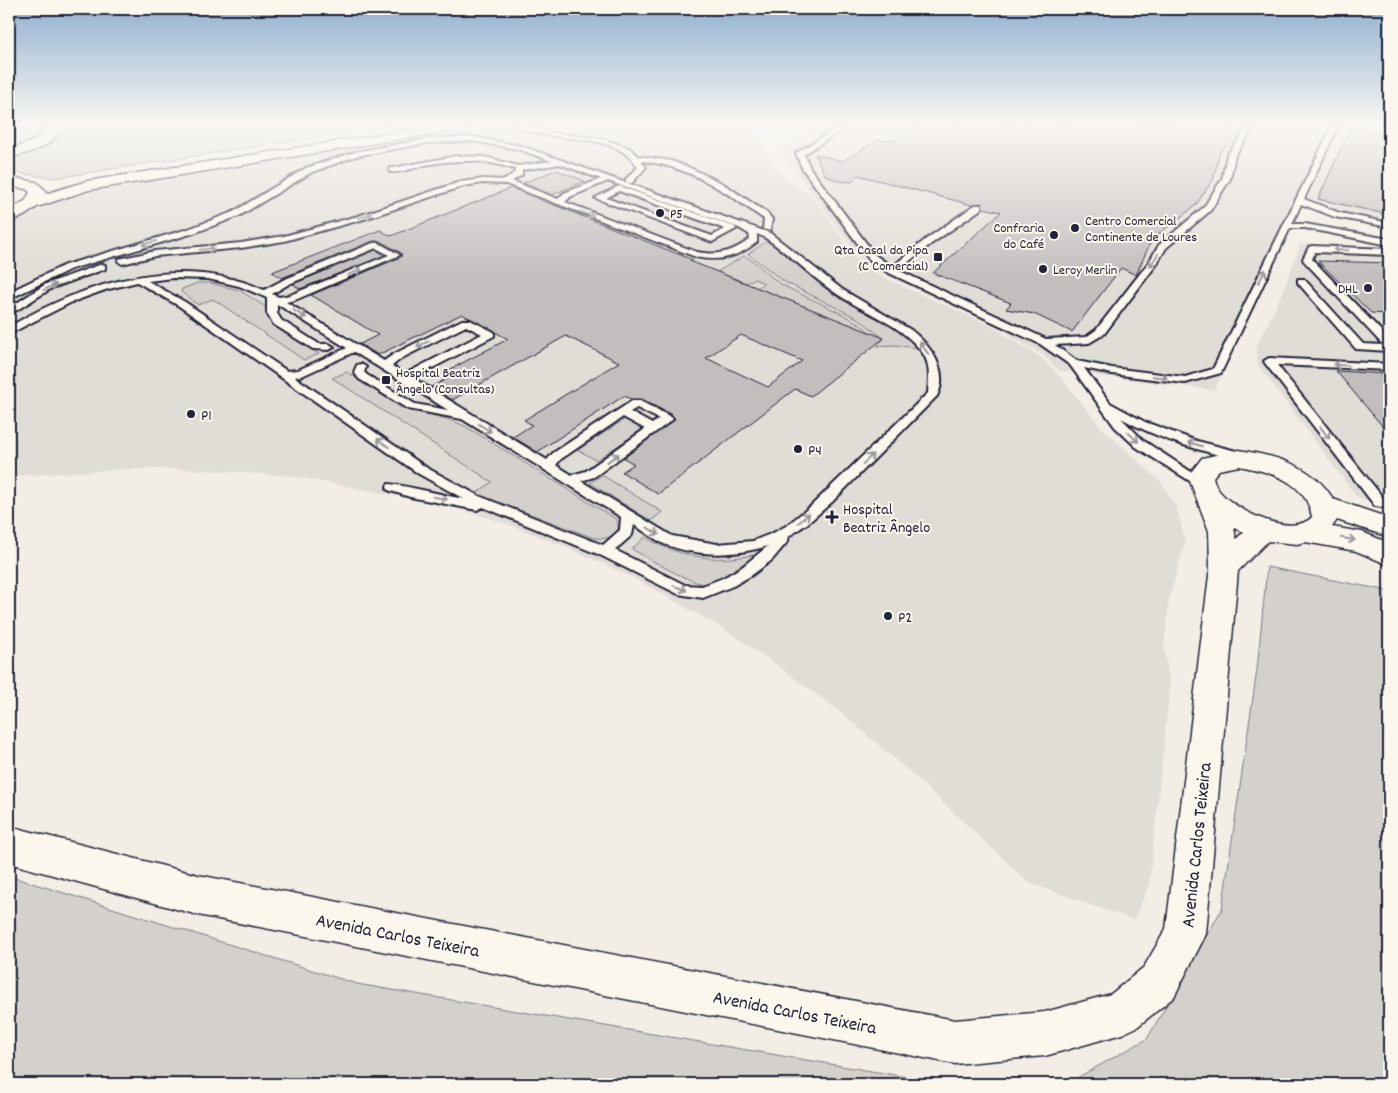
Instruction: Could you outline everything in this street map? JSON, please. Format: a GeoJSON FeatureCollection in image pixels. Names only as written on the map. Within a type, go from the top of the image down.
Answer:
{"type":"FeatureCollection","features":[{"type":"Feature","properties":{"kind":"main road"},"geometry":{"type":"LineString","coordinates":[[9,182],[32,186],[103,175]]}},
{"type":"Feature","properties":{"kind":"main road"},"geometry":{"type":"LineString","coordinates":[[30,204],[87,186],[155,175]]}},
{"type":"Feature","properties":{"kind":"main road"},"geometry":{"type":"LineString","coordinates":[[9,217],[37,198],[38,191],[32,186]]}},
{"type":"Feature","properties":{"kind":"main road"},"geometry":{"type":"LineString","coordinates":[[1304,532],[1318,527],[1325,518],[1325,506],[1319,495],[1294,474],[1260,461],[1239,458],[1222,459],[1208,464],[1201,473],[1204,490],[1220,509],[1240,521],[1264,529],[1285,533],[1304,532],[1362,542],[1389,555]]}},
{"type":"Feature","properties":{"kind":"main road","name":"Avenida Carlos Teixeira"},"geometry":{"type":"LineString","coordinates":[[9,845],[198,895],[955,1042],[1045,1034],[1122,1012],[1159,982],[1186,934],[1224,567],[1222,531],[1204,490]]}},
{"type":"Feature","properties":{"kind":"main road"},"geometry":{"type":"LineString","coordinates":[[1325,506],[1389,528]]}},
{"type":"Feature","properties":{"kind":"main road"},"geometry":{"type":"LineString","coordinates":[[1224,567],[1264,529]]}},
{"type":"Feature","properties":{"kind":"lane"},"geometry":{"type":"LineString","coordinates":[[9,296],[68,267],[191,231],[236,214],[301,175]]}},
{"type":"Feature","properties":{"kind":"lane"},"geometry":{"type":"LineString","coordinates":[[507,182],[515,175]]}},
{"type":"Feature","properties":{"kind":"lane"},"geometry":{"type":"LineString","coordinates":[[140,280],[174,291],[284,375],[423,471],[474,499],[605,551],[682,590],[703,592],[747,571],[767,556],[789,532],[833,493],[933,394],[936,372],[928,352],[904,328],[840,292],[779,242],[752,228],[600,175]]}},
{"type":"Feature","properties":{"kind":"lane"},"geometry":{"type":"LineString","coordinates":[[629,181],[636,175]]}},
{"type":"Feature","properties":{"kind":"lane"},"geometry":{"type":"LineString","coordinates":[[704,175],[764,215],[768,219],[767,229]]}},
{"type":"Feature","properties":{"kind":"lane"},"geometry":{"type":"LineString","coordinates":[[811,175],[872,257],[892,271],[1044,342],[1074,363],[1119,424],[1140,444],[1204,490]]}},
{"type":"Feature","properties":{"kind":"lane"},"geometry":{"type":"LineString","coordinates":[[1044,342],[1089,340],[1100,332],[1162,247],[1207,209],[1227,175]]}},
{"type":"Feature","properties":{"kind":"lane"},"geometry":{"type":"LineString","coordinates":[[1074,363],[1112,371],[1185,380],[1216,371],[1310,175]]}},
{"type":"Feature","properties":{"kind":"lane"},"geometry":{"type":"LineString","coordinates":[[559,203],[563,197],[608,178]]}},
{"type":"Feature","properties":{"kind":"lane"},"geometry":{"type":"LineString","coordinates":[[9,312],[49,286],[86,271],[140,256],[257,244],[303,235],[463,184],[483,181],[507,182],[708,259],[723,257],[754,240],[752,233],[732,222]]}},
{"type":"Feature","properties":{"kind":"lane"},"geometry":{"type":"LineString","coordinates":[[599,198],[619,188],[732,229],[686,252]]}},
{"type":"Feature","properties":{"kind":"lane"},"geometry":{"type":"LineString","coordinates":[[576,191],[712,239]]}},
{"type":"Feature","properties":{"kind":"lane"},"geometry":{"type":"LineString","coordinates":[[1298,200],[1338,215],[1389,226]]}},
{"type":"Feature","properties":{"kind":"lane"},"geometry":{"type":"LineString","coordinates":[[892,271],[978,206]]}},
{"type":"Feature","properties":{"kind":"lane"},"geometry":{"type":"LineString","coordinates":[[1347,208],[1389,218]]}},
{"type":"Feature","properties":{"kind":"lane"},"geometry":{"type":"LineString","coordinates":[[1389,231],[1297,215],[1389,237]]}},
{"type":"Feature","properties":{"kind":"lane"},"geometry":{"type":"LineString","coordinates":[[1286,226],[1313,227],[1389,242]]}},
{"type":"Feature","properties":{"kind":"lane"},"geometry":{"type":"LineString","coordinates":[[271,297],[292,298],[396,255],[376,246],[286,282],[271,297],[272,313],[277,322],[317,347],[329,347]]}},
{"type":"Feature","properties":{"kind":"lane"},"geometry":{"type":"LineString","coordinates":[[1389,252],[1312,249],[1307,260],[1389,346]]}},
{"type":"Feature","properties":{"kind":"lane"},"geometry":{"type":"LineString","coordinates":[[9,331],[31,316],[71,298],[140,280],[201,276],[228,278],[244,282],[359,350],[668,540],[696,548],[719,550],[744,548],[789,532]]}},
{"type":"Feature","properties":{"kind":"lane"},"geometry":{"type":"LineString","coordinates":[[174,291],[201,276]]}},
{"type":"Feature","properties":{"kind":"lane"},"geometry":{"type":"LineString","coordinates":[[1301,281],[1360,347],[1389,346]]}},
{"type":"Feature","properties":{"kind":"lane"},"geometry":{"type":"LineString","coordinates":[[385,366],[398,356],[466,322],[490,334],[405,378]]}},
{"type":"Feature","properties":{"kind":"lane"},"geometry":{"type":"LineString","coordinates":[[452,329],[476,342]]}},
{"type":"Feature","properties":{"kind":"lane"},"geometry":{"type":"LineString","coordinates":[[284,375],[300,373],[359,350]]}},
{"type":"Feature","properties":{"kind":"lane"},"geometry":{"type":"LineString","coordinates":[[298,385],[359,350]]}},
{"type":"Feature","properties":{"kind":"lane"},"geometry":{"type":"LineString","coordinates":[[1389,367],[1270,361],[1380,503],[1389,504]]}},
{"type":"Feature","properties":{"kind":"lane"},"geometry":{"type":"LineString","coordinates":[[362,367],[359,372],[363,377],[406,404],[422,410],[468,417]]}},
{"type":"Feature","properties":{"kind":"lane"},"geometry":{"type":"LineString","coordinates":[[1103,400],[1123,415],[1178,439],[1260,461]]}},
{"type":"Feature","properties":{"kind":"lane"},"geometry":{"type":"LineString","coordinates":[[548,467],[557,456],[636,403],[667,419],[590,474],[570,480]]}},
{"type":"Feature","properties":{"kind":"lane"},"geometry":{"type":"LineString","coordinates":[[622,412],[654,429]]}},
{"type":"Feature","properties":{"kind":"lane"},"geometry":{"type":"LineString","coordinates":[[393,487],[410,493],[507,513]]}},
{"type":"Feature","properties":{"kind":"lane"},"geometry":{"type":"LineString","coordinates":[[605,551],[627,532],[628,516]]}},
{"type":"Feature","properties":{"kind":"shaded area"},"geometry":{"type":"Polygon","coordinates":[[[32,175],[74,175],[55,178],[32,175]]]}},
{"type":"Feature","properties":{"kind":"shaded area","name":"Hospital Beatriz Ângelo"},"geometry":{"type":"Polygon","coordinates":[[[186,175],[782,175],[814,197],[856,258],[880,276],[989,325],[1039,356],[1058,374],[1101,427],[1161,482],[1177,509],[1185,541],[1169,600],[1164,648],[1170,686],[1149,885],[1134,920],[1029,883],[911,773],[843,714],[773,662],[727,631],[632,577],[568,548],[508,524],[447,505],[292,476],[193,469],[130,469],[9,476],[9,223],[48,206],[48,204],[109,188],[186,175]]]}},
{"type":"Feature","properties":{"kind":"shaded area"},"geometry":{"type":"Polygon","coordinates":[[[797,175],[1389,175],[1389,223],[1301,207],[1214,390],[1060,371],[1043,355],[993,325],[870,267],[859,258],[797,175]]]}},
{"type":"Feature","properties":{"kind":"shaded area"},"geometry":{"type":"Polygon","coordinates":[[[767,241],[830,292],[898,331],[917,348],[895,345],[877,346],[884,339],[859,319],[785,282],[748,254],[767,241]]]}},
{"type":"Feature","properties":{"kind":"shaded area"},"geometry":{"type":"Polygon","coordinates":[[[1300,244],[1389,248],[1389,509],[1356,496],[1258,365],[1256,348],[1285,287],[1300,244]]]}},
{"type":"Feature","properties":{"kind":"shaded area"},"geometry":{"type":"Polygon","coordinates":[[[744,256],[781,284],[844,315],[866,328],[871,334],[757,288],[764,283],[754,279],[746,283],[717,272],[744,256]]]}},
{"type":"Feature","properties":{"kind":"shaded area"},"geometry":{"type":"Polygon","coordinates":[[[197,283],[210,283],[239,290],[266,307],[272,324],[319,354],[304,360],[213,299],[198,305],[181,292],[182,289],[197,283]]]}},
{"type":"Feature","properties":{"kind":"shaded area"},"geometry":{"type":"Polygon","coordinates":[[[347,372],[400,407],[447,419],[465,426],[616,519],[618,532],[607,538],[594,538],[474,495],[492,482],[332,378],[347,372]]]}},
{"type":"Feature","properties":{"kind":"shaded area"},"geometry":{"type":"Polygon","coordinates":[[[625,419],[643,429],[596,460],[578,450],[625,419]]]}},
{"type":"Feature","properties":{"kind":"shaded area"},"geometry":{"type":"Polygon","coordinates":[[[602,475],[662,512],[651,521],[590,483],[602,475]]]}},
{"type":"Feature","properties":{"kind":"shaded area"},"geometry":{"type":"Polygon","coordinates":[[[645,537],[684,554],[711,558],[753,555],[754,557],[719,580],[706,584],[700,583],[669,570],[632,549],[645,537]]]}},
{"type":"Feature","properties":{"kind":"shaded area"},"geometry":{"type":"Polygon","coordinates":[[[1267,567],[1389,591],[1389,1084],[1066,1084],[1147,1039],[1222,909],[1257,670],[1267,567]]]}},
{"type":"Feature","properties":{"kind":"shaded area"},"geometry":{"type":"Polygon","coordinates":[[[9,876],[357,984],[948,1084],[9,1084],[9,876]]]}},
{"type":"Feature","properties":{"kind":"building"},"geometry":{"type":"Polygon","coordinates":[[[543,175],[569,175],[585,181],[552,195],[523,183],[543,175]]]}},
{"type":"Feature","properties":{"kind":"building"},"geometry":{"type":"Polygon","coordinates":[[[825,175],[858,175],[851,182],[838,181],[825,175]]]}},
{"type":"Feature","properties":{"kind":"building"},"geometry":{"type":"Polygon","coordinates":[[[858,175],[1214,175],[1213,180],[1195,206],[1152,239],[1136,275],[1121,268],[1072,332],[1034,314],[1006,309],[1011,303],[933,273],[1001,212],[983,208],[981,203],[972,205],[858,175]]]}},
{"type":"Feature","properties":{"kind":"building"},"geometry":{"type":"Polygon","coordinates":[[[1329,175],[1389,175],[1389,215],[1318,199],[1329,175]]]}},
{"type":"Feature","properties":{"kind":"building"},"geometry":{"type":"Polygon","coordinates":[[[511,188],[884,338],[811,396],[795,389],[658,494],[622,472],[634,464],[624,458],[675,419],[672,415],[641,399],[631,399],[624,396],[537,452],[513,437],[532,425],[524,420],[619,362],[566,336],[452,400],[431,387],[450,377],[443,373],[508,339],[462,314],[378,355],[360,344],[378,335],[311,295],[401,257],[401,253],[380,241],[373,241],[282,278],[272,272],[380,230],[391,236],[511,188]],[[741,335],[706,358],[768,387],[802,361],[741,335]]]}},
{"type":"Feature","properties":{"kind":"building"},"geometry":{"type":"Polygon","coordinates":[[[376,250],[385,255],[300,289],[293,284],[376,250]]]}},
{"type":"Feature","properties":{"kind":"building","name":"DHL"},"geometry":{"type":"Polygon","coordinates":[[[1318,261],[1389,263],[1389,314],[1371,313],[1318,261]]]}},
{"type":"Feature","properties":{"kind":"building"},"geometry":{"type":"Polygon","coordinates":[[[1336,371],[1389,374],[1389,434],[1336,371]]]}},
{"type":"Feature","properties":{"kind":"place","name":"P5"},"geometry":{"type":"Point","coordinates":[660,213]}},
{"type":"Feature","properties":{"kind":"place","name":"Centro Comercial Continente de Loures"},"geometry":{"type":"Point","coordinates":[1075,228]}},
{"type":"Feature","properties":{"kind":"place","name":"Confraria do Café"},"geometry":{"type":"Point","coordinates":[1054,235]}},
{"type":"Feature","properties":{"kind":"place","name":"Qta Casal da Pipa (C Comercial)"},"geometry":{"type":"Point","coordinates":[938,257]}},
{"type":"Feature","properties":{"kind":"place","name":"Leroy Merlin"},"geometry":{"type":"Point","coordinates":[1043,269]}},
{"type":"Feature","properties":{"kind":"place","name":"DHL"},"geometry":{"type":"Point","coordinates":[1368,288]}},
{"type":"Feature","properties":{"kind":"place","name":"Hospital Beatriz Ângelo (Consultas)"},"geometry":{"type":"Point","coordinates":[386,380]}},
{"type":"Feature","properties":{"kind":"place","name":"P1"},"geometry":{"type":"Point","coordinates":[191,414]}},
{"type":"Feature","properties":{"kind":"place","name":"P4"},"geometry":{"type":"Point","coordinates":[798,449]}},
{"type":"Feature","properties":{"kind":"place","name":"Hospital Beatriz Ângelo"},"geometry":{"type":"Point","coordinates":[832,517]}},
{"type":"Feature","properties":{"kind":"place","name":"P2"},"geometry":{"type":"Point","coordinates":[888,616]}}]}
